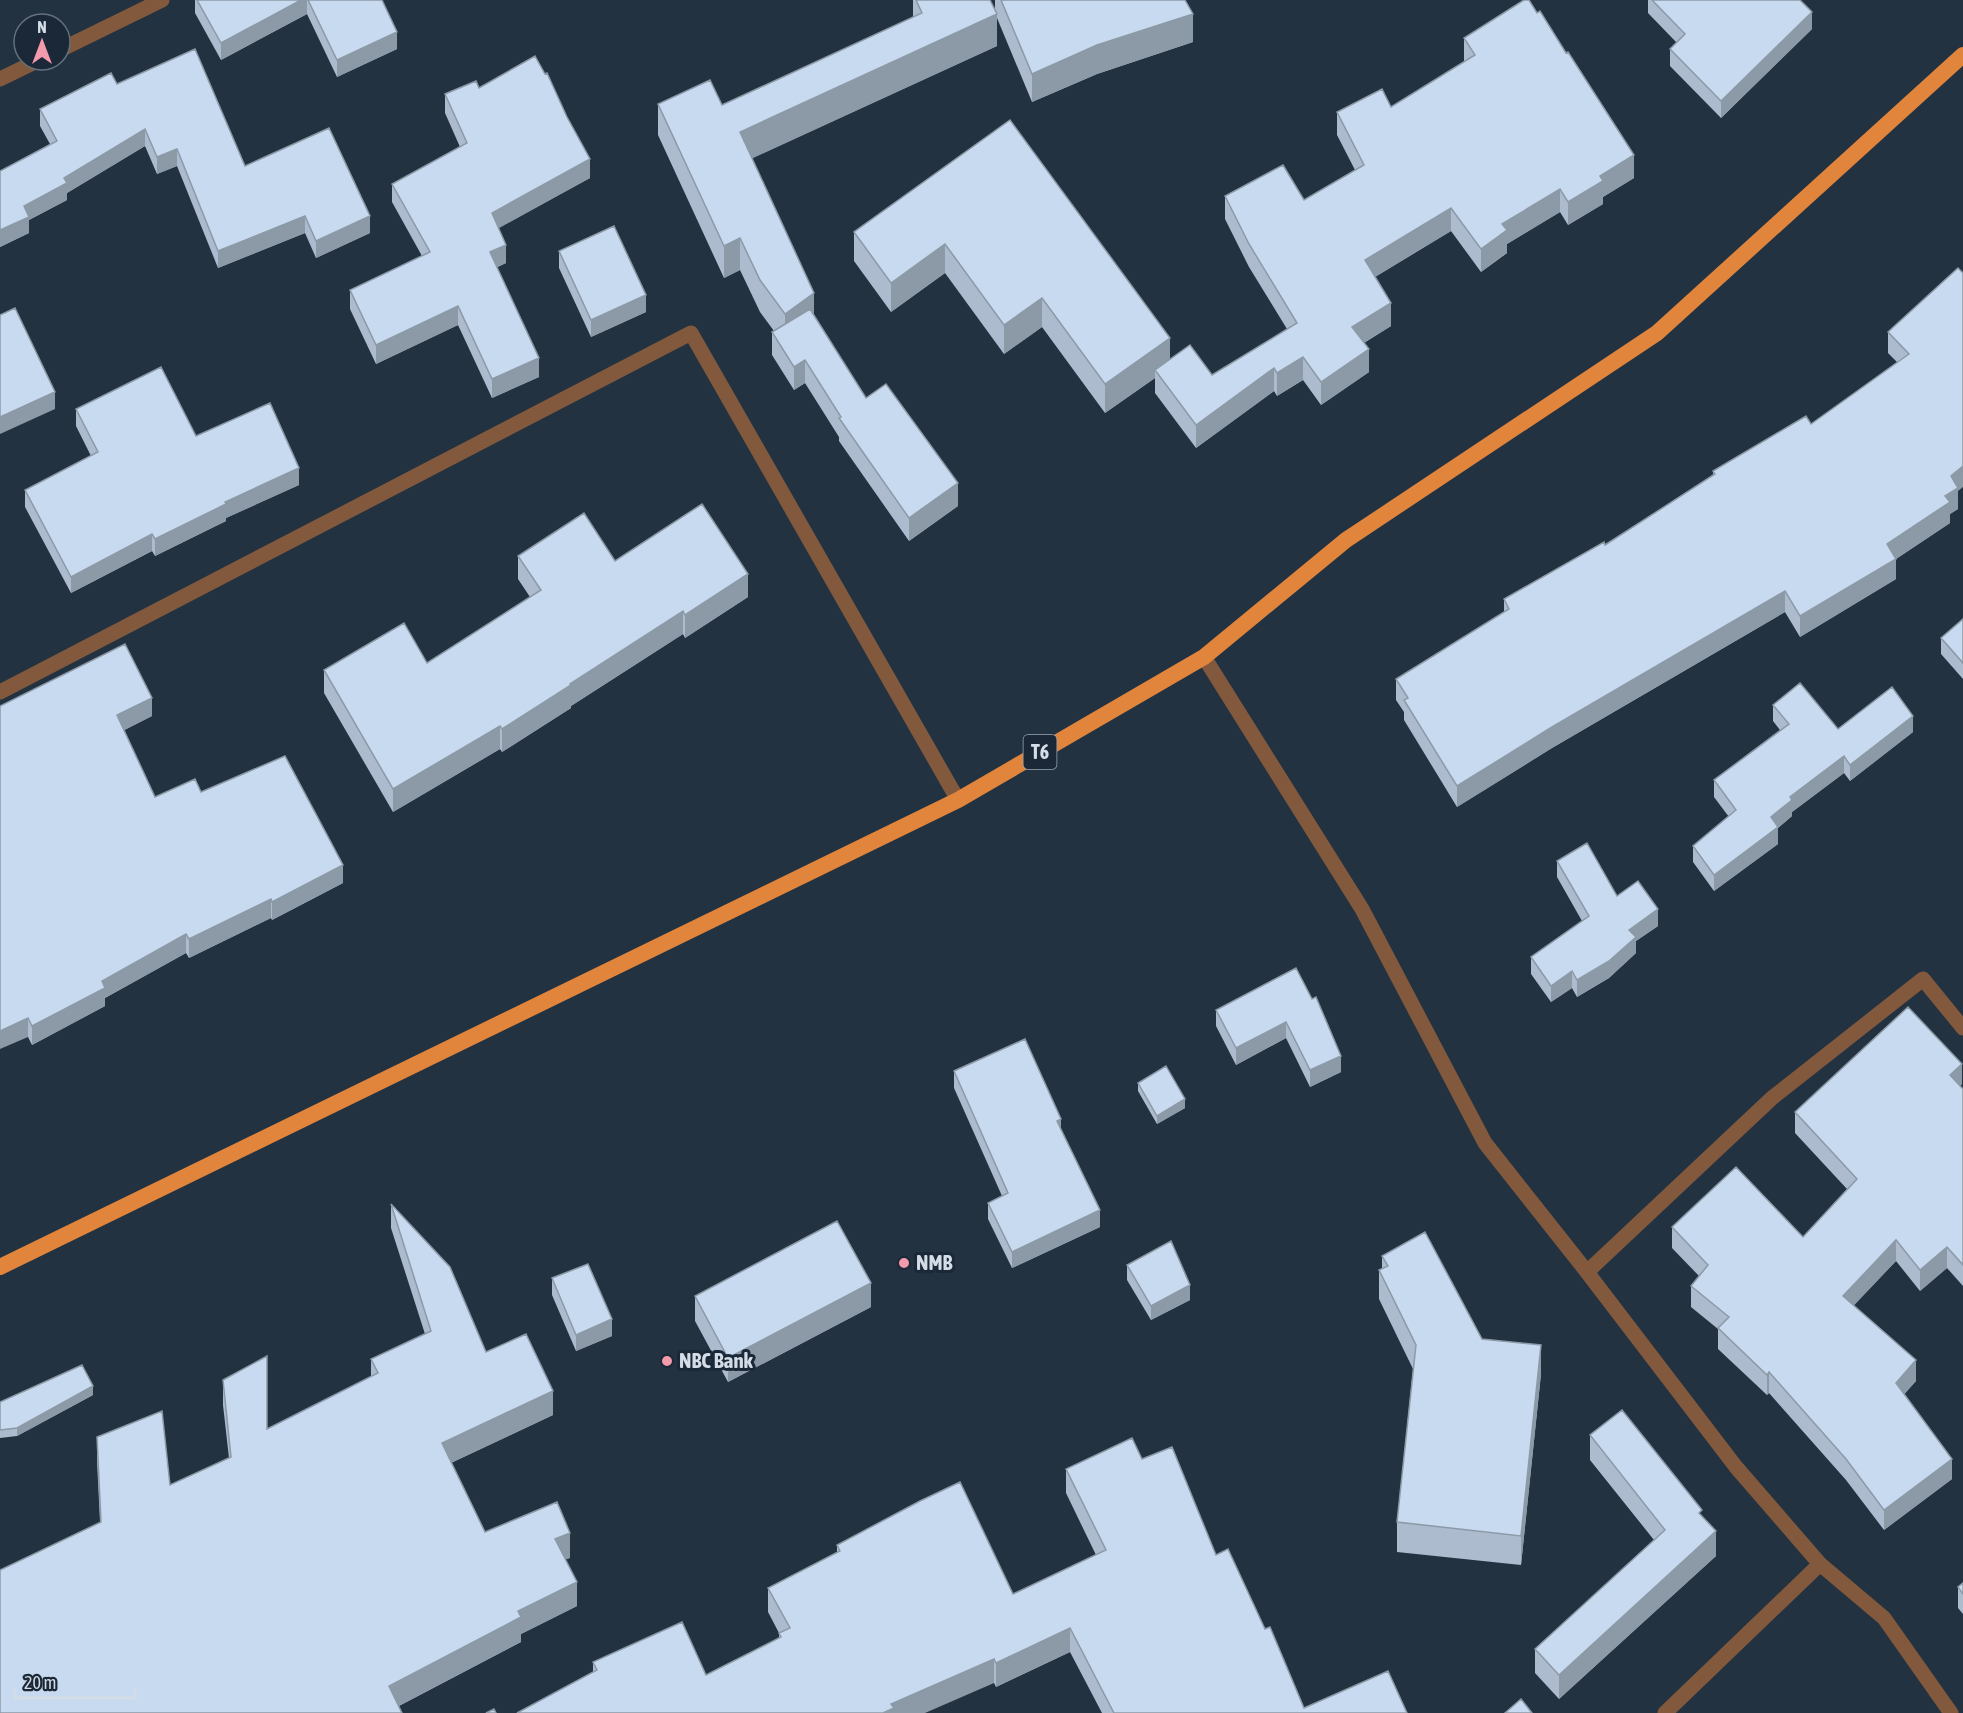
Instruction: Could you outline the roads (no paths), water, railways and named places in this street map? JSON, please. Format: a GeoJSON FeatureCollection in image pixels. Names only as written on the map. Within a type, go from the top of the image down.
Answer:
{"type":"FeatureCollection","features":[{"type":"Feature","properties":{"kind":"highway","name":"T6"},"geometry":{"type":"LineString","coordinates":[[0,1267],[958,800],[1204,657],[1346,540],[1657,333],[1963,55]]}},
{"type":"Feature","properties":{"kind":"street"},"geometry":{"type":"LineString","coordinates":[[72,44],[162,0]]}},
{"type":"Feature","properties":{"kind":"street"},"geometry":{"type":"LineString","coordinates":[[0,79],[14,72]]}},
{"type":"Feature","properties":{"kind":"street"},"geometry":{"type":"LineString","coordinates":[[0,692],[691,333],[958,800]]}},
{"type":"Feature","properties":{"kind":"street"},"geometry":{"type":"LineString","coordinates":[[1204,657],[1362,909],[1485,1143],[1736,1467],[1820,1563],[1884,1618],[1951,1713]]}},
{"type":"Feature","properties":{"kind":"street"},"geometry":{"type":"LineString","coordinates":[[1587,1272],[1772,1098],[1923,979],[1963,1028]]}},
{"type":"Feature","properties":{"kind":"street"},"geometry":{"type":"LineString","coordinates":[[1665,1713],[1820,1563]]}},
{"type":"Feature","properties":{"kind":"place","name":"NMB"},"geometry":{"type":"Point","coordinates":[904,1263]}},
{"type":"Feature","properties":{"kind":"place","name":"NBC Bank"},"geometry":{"type":"Point","coordinates":[667,1361]}}]}
